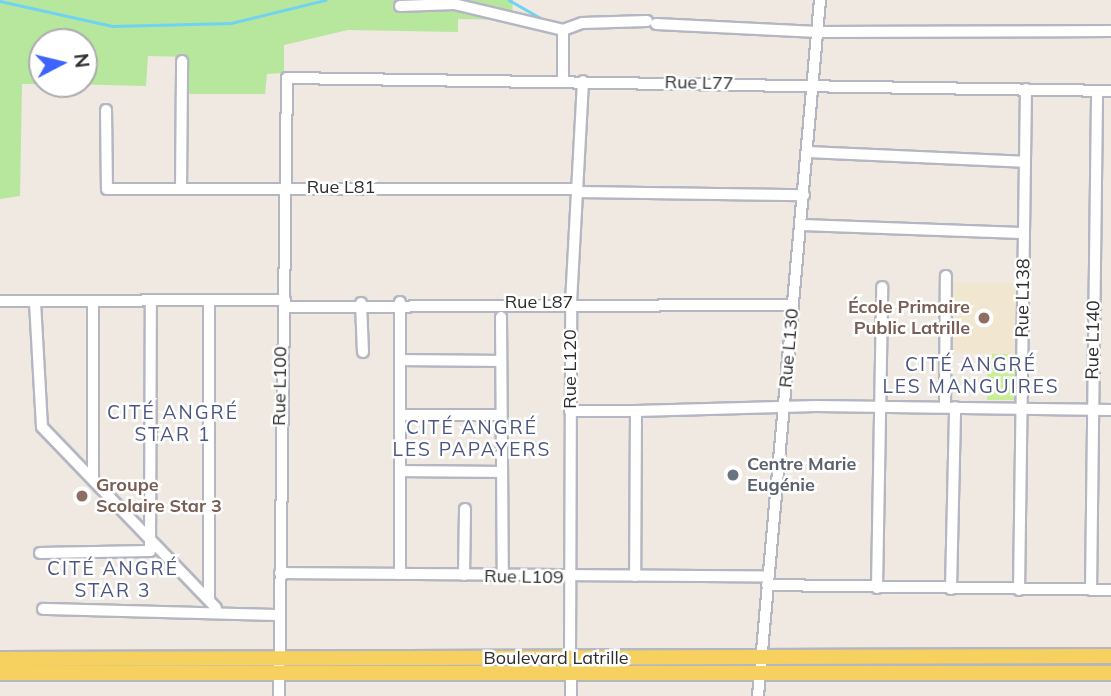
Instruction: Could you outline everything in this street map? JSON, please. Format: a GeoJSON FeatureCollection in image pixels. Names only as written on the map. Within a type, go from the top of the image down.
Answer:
{"type":"FeatureCollection","features":[{"type":"Feature","properties":{"kind":"main road","name":"Boulevard Latrille"},"geometry":{"type":"LineString","coordinates":[[0,673],[570,657],[1111,656]]}},
{"type":"Feature","properties":{"kind":"main road","name":"Boulevard Latrille"},"geometry":{"type":"LineString","coordinates":[[0,659],[571,673],[1111,673]]}},
{"type":"Feature","properties":{"kind":"street","name":"Rue L130"},"geometry":{"type":"LineString","coordinates":[[758,696],[820,0]]}},
{"type":"Feature","properties":{"kind":"street"},"geometry":{"type":"LineString","coordinates":[[400,6],[454,5],[563,30],[582,23],[651,23],[818,32],[1111,32]]}},
{"type":"Feature","properties":{"kind":"street"},"geometry":{"type":"LineString","coordinates":[[563,30],[563,81]]}},
{"type":"Feature","properties":{"kind":"street"},"geometry":{"type":"LineString","coordinates":[[181,188],[182,61]]}},
{"type":"Feature","properties":{"kind":"street","name":"Rue L77"},"geometry":{"type":"LineString","coordinates":[[287,78],[1111,91]]}},
{"type":"Feature","properties":{"kind":"street","name":"Rue L100"},"geometry":{"type":"LineString","coordinates":[[279,696],[287,78]]}},
{"type":"Feature","properties":{"kind":"street","name":"Rue L120"},"geometry":{"type":"LineString","coordinates":[[570,657],[571,303],[583,81]]}},
{"type":"Feature","properties":{"kind":"street","name":"Rue L138"},"geometry":{"type":"LineString","coordinates":[[1019,590],[1026,89]]}},
{"type":"Feature","properties":{"kind":"street","name":"Rue L140"},"geometry":{"type":"LineString","coordinates":[[1091,590],[1097,91]]}},
{"type":"Feature","properties":{"kind":"street","name":"Rue L81"},"geometry":{"type":"LineString","coordinates":[[106,110],[106,187],[577,190],[804,195]]}},
{"type":"Feature","properties":{"kind":"street"},"geometry":{"type":"LineString","coordinates":[[807,152],[1024,162]]}},
{"type":"Feature","properties":{"kind":"street"},"geometry":{"type":"LineString","coordinates":[[800,225],[1024,233]]}},
{"type":"Feature","properties":{"kind":"street"},"geometry":{"type":"LineString","coordinates":[[946,276],[951,589]]}},
{"type":"Feature","properties":{"kind":"street"},"geometry":{"type":"LineString","coordinates":[[877,588],[882,287]]}},
{"type":"Feature","properties":{"kind":"street","name":"Rue L87"},"geometry":{"type":"LineString","coordinates":[[0,301],[793,305]]}},
{"type":"Feature","properties":{"kind":"street"},"geometry":{"type":"LineString","coordinates":[[35,302],[38,420],[212,604]]}},
{"type":"Feature","properties":{"kind":"street"},"geometry":{"type":"LineString","coordinates":[[93,302],[93,478]]}},
{"type":"Feature","properties":{"kind":"street"},"geometry":{"type":"LineString","coordinates":[[40,553],[144,555],[150,536],[150,302]]}},
{"type":"Feature","properties":{"kind":"street"},"geometry":{"type":"LineString","coordinates":[[209,302],[212,604]]}},
{"type":"Feature","properties":{"kind":"street"},"geometry":{"type":"LineString","coordinates":[[400,302],[405,360],[401,415],[405,471],[400,574]]}},
{"type":"Feature","properties":{"kind":"street"},"geometry":{"type":"LineString","coordinates":[[361,303],[363,352]]}},
{"type":"Feature","properties":{"kind":"street"},"geometry":{"type":"LineString","coordinates":[[501,317],[503,576]]}},
{"type":"Feature","properties":{"kind":"street"},"geometry":{"type":"LineString","coordinates":[[405,360],[501,361]]}},
{"type":"Feature","properties":{"kind":"street"},"geometry":{"type":"LineString","coordinates":[[570,411],[783,408],[816,405],[1111,410]]}},
{"type":"Feature","properties":{"kind":"street"},"geometry":{"type":"LineString","coordinates":[[635,576],[636,411]]}},
{"type":"Feature","properties":{"kind":"street"},"geometry":{"type":"LineString","coordinates":[[401,415],[500,415]]}},
{"type":"Feature","properties":{"kind":"street"},"geometry":{"type":"LineString","coordinates":[[405,471],[501,471]]}},
{"type":"Feature","properties":{"kind":"street"},"geometry":{"type":"LineString","coordinates":[[465,509],[465,573]]}},
{"type":"Feature","properties":{"kind":"street","name":"Rue L109"},"geometry":{"type":"LineString","coordinates":[[280,573],[465,573],[571,578],[635,576],[877,588],[1111,590]]}},
{"type":"Feature","properties":{"kind":"street"},"geometry":{"type":"LineString","coordinates":[[43,609],[212,604],[279,615]]}},
{"type":"Feature","properties":{"kind":"street"},"geometry":{"type":"LineString","coordinates":[[571,673],[571,696]]}},
{"type":"Feature","properties":{"kind":"shaded area","name":"École Primaire Public Latrille"},"geometry":{"type":"Polygon","coordinates":[[[952,282],[1016,283],[1015,354],[951,353],[952,282]]]}},
{"type":"Feature","properties":{"kind":"green space"},"geometry":{"type":"Polygon","coordinates":[[[0,0],[513,0],[512,20],[458,19],[458,32],[348,30],[284,45],[284,73],[267,74],[265,94],[189,94],[188,57],[148,56],[146,86],[98,85],[98,28],[28,28],[28,84],[22,84],[20,196],[0,199],[0,0]]]}},
{"type":"Feature","properties":{"kind":"green space"},"geometry":{"type":"Polygon","coordinates":[[[987,354],[1016,354],[1016,400],[987,400],[987,354]]]}},
{"type":"Feature","properties":{"kind":"waterway"},"geometry":{"type":"LineString","coordinates":[[0,1],[113,26],[231,23],[325,0]]}},
{"type":"Feature","properties":{"kind":"waterway"},"geometry":{"type":"LineString","coordinates":[[509,0],[544,20]]}},
{"type":"Feature","properties":{"kind":"place","name":"École Primaire Public Latrille"},"geometry":{"type":"Point","coordinates":[984,318]}},
{"type":"Feature","properties":{"kind":"place","name":"Centre Marie Eugénie"},"geometry":{"type":"Point","coordinates":[733,475]}},
{"type":"Feature","properties":{"kind":"place","name":"Groupe Scolaire Star 3"},"geometry":{"type":"Point","coordinates":[82,496]}},
{"type":"Feature","properties":{"kind":"district","name":"CITÉ ANGRÉ LES MANGUIRES"},"geometry":{"type":"Point","coordinates":[971,376]}},
{"type":"Feature","properties":{"kind":"district","name":"CITÉ ANGRÉ STAR 1"},"geometry":{"type":"Point","coordinates":[173,424]}},
{"type":"Feature","properties":{"kind":"district","name":"CITÉ ANGRÉ LES PAPAYERS"},"geometry":{"type":"Point","coordinates":[472,439]}},
{"type":"Feature","properties":{"kind":"district","name":"CITÉ ANGRÉ STAR 3"},"geometry":{"type":"Point","coordinates":[113,580]}}]}
